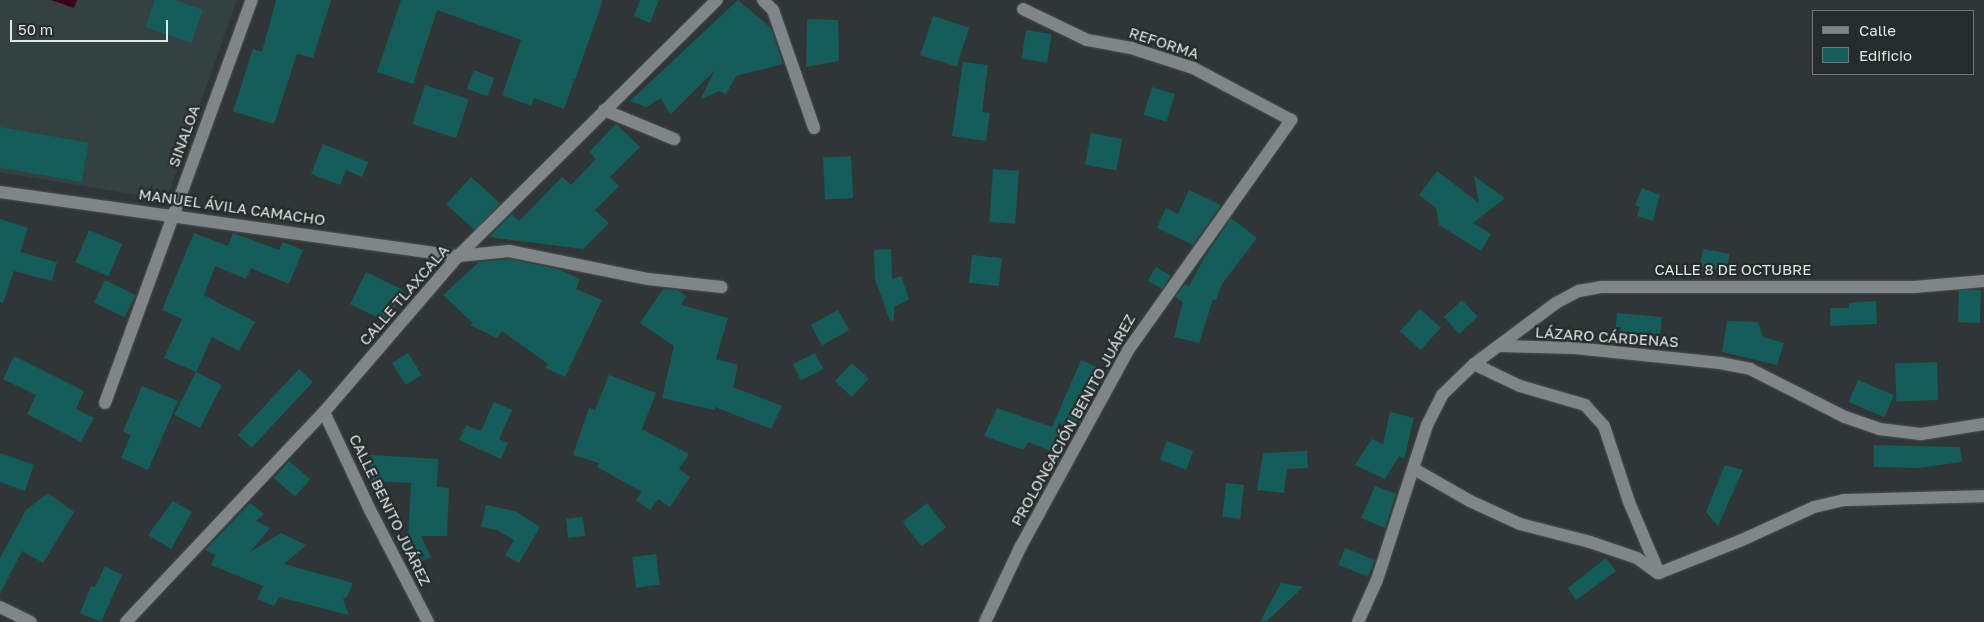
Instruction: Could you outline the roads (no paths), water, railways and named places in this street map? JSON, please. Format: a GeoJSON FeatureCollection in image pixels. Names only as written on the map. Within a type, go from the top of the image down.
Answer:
{"type":"FeatureCollection","features":[{"type":"Feature","properties":{"kind":"street","name":"SINALOA"},"geometry":{"type":"LineString","coordinates":[[105,403],[146,284],[252,0]]}},
{"type":"Feature","properties":{"kind":"street","name":"CALLE TLAXCALA"},"geometry":{"type":"LineString","coordinates":[[126,622],[324,412],[458,256],[717,0]]}},
{"type":"Feature","properties":{"kind":"street"},"geometry":{"type":"LineString","coordinates":[[762,0],[773,10],[814,128]]}},
{"type":"Feature","properties":{"kind":"street","name":"REFORMA"},"geometry":{"type":"LineString","coordinates":[[1023,9],[1087,40],[1132,48],[1193,68],[1291,120]]}},
{"type":"Feature","properties":{"kind":"street"},"geometry":{"type":"LineString","coordinates":[[604,110],[674,139]]}},
{"type":"Feature","properties":{"kind":"street","name":"PROLONGACIÓN BENITO JUÁREZ"},"geometry":{"type":"LineString","coordinates":[[985,622],[1021,546],[1129,349],[1291,120]]}},
{"type":"Feature","properties":{"kind":"street","name":"MANUEL ÁVILA CAMACHO"},"geometry":{"type":"LineString","coordinates":[[0,192],[173,214],[458,256],[509,251],[648,279],[722,287]]}},
{"type":"Feature","properties":{"kind":"street","name":"CALLE 8 DE OCTUBRE"},"geometry":{"type":"LineString","coordinates":[[1500,346],[1556,303],[1579,291],[1601,287],[1914,286],[1984,281]]}},
{"type":"Feature","properties":{"kind":"street"},"geometry":{"type":"LineString","coordinates":[[1358,622],[1377,580],[1427,425],[1442,395],[1474,364],[1500,346]]}},
{"type":"Feature","properties":{"kind":"street","name":"LÁZARO CÁRDENAS"},"geometry":{"type":"LineString","coordinates":[[1500,346],[1576,348],[1720,363],[1750,369],[1845,417],[1879,429],[1921,434],[1984,424]]}},
{"type":"Feature","properties":{"kind":"street"},"geometry":{"type":"LineString","coordinates":[[1474,364],[1520,386],[1584,405],[1604,426],[1629,502],[1659,573]]}},
{"type":"Feature","properties":{"kind":"street","name":"CALLE BENITO JUÁREZ"},"geometry":{"type":"LineString","coordinates":[[324,412],[370,510],[428,622]]}},
{"type":"Feature","properties":{"kind":"street"},"geometry":{"type":"LineString","coordinates":[[1414,469],[1470,501],[1520,524],[1590,542],[1637,558],[1659,573]]}},
{"type":"Feature","properties":{"kind":"street"},"geometry":{"type":"LineString","coordinates":[[1659,573],[1742,540],[1814,507],[1844,500],[1984,496]]}},
{"type":"Feature","properties":{"kind":"street"},"geometry":{"type":"LineString","coordinates":[[0,607],[31,622]]}}]}
